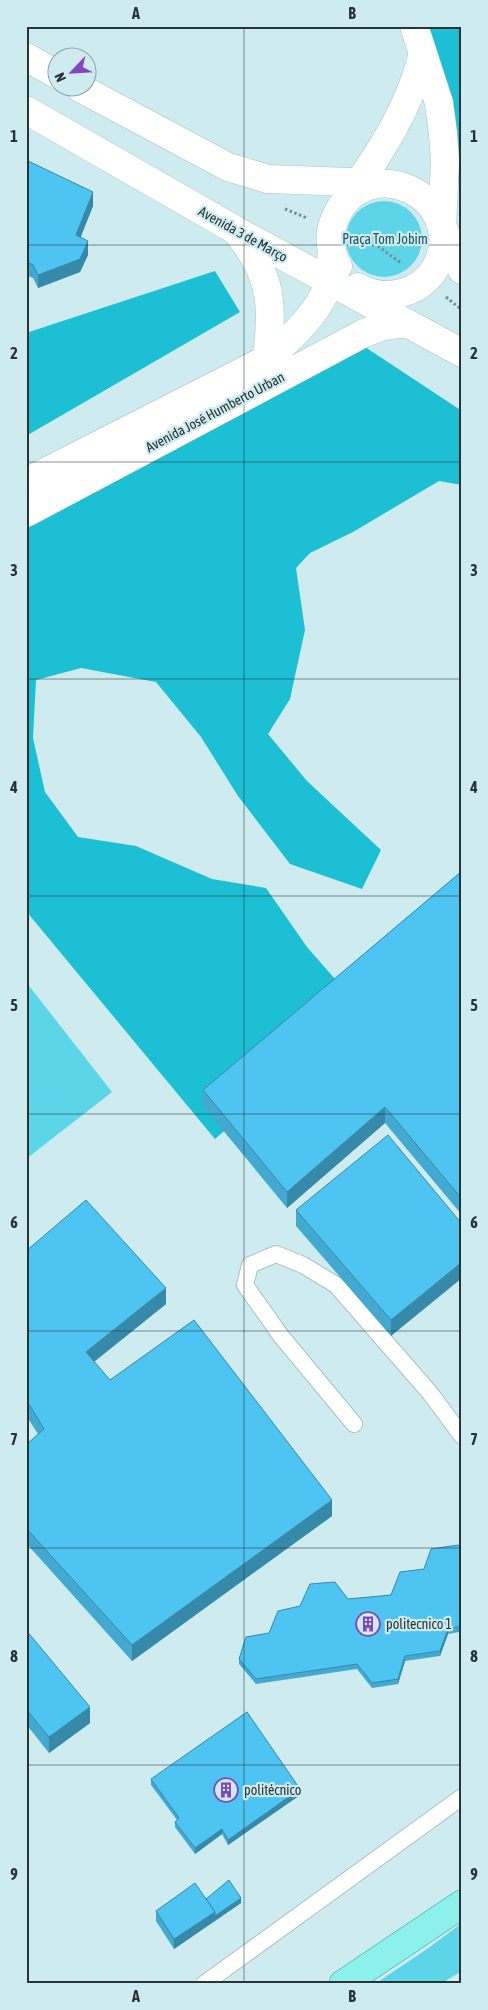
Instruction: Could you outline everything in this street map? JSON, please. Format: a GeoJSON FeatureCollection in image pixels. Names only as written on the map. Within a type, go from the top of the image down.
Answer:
{"type":"FeatureCollection","features":[{"type":"Feature","properties":{"kind":"main road"},"geometry":{"type":"LineString","coordinates":[[414,26],[422,57],[432,79],[439,103],[443,133],[445,161],[440,257],[434,269],[415,288],[389,296],[376,294],[363,290],[351,283],[334,268],[332,227],[339,209],[383,148],[409,97],[422,57]]}},
{"type":"Feature","properties":{"kind":"main road"},"geometry":{"type":"LineString","coordinates":[[26,57],[48,69]]}},
{"type":"Feature","properties":{"kind":"main road"},"geometry":{"type":"LineString","coordinates":[[98,98],[228,167],[268,179],[317,181],[353,191],[390,183],[418,193],[431,205],[462,270]]}},
{"type":"Feature","properties":{"kind":"main road","name":"Avenida 3 de Março"},"geometry":{"type":"LineString","coordinates":[[26,110],[237,231],[334,268],[360,299],[462,353]]}},
{"type":"Feature","properties":{"kind":"main road"},"geometry":{"type":"LineString","coordinates":[[317,181],[341,175],[356,168],[383,148]]}},
{"type":"Feature","properties":{"kind":"main road"},"geometry":{"type":"LineString","coordinates":[[237,231],[253,252],[267,285],[271,308],[267,358]]}},
{"type":"Feature","properties":{"kind":"main road","name":"Avenida José Humberto Urban"},"geometry":{"type":"LineString","coordinates":[[26,482],[267,358],[287,342],[304,323],[321,299],[334,268]]}},
{"type":"Feature","properties":{"kind":"main road","name":"Avenida José Humberto Urban"},"geometry":{"type":"LineString","coordinates":[[26,513],[364,333],[383,326],[407,323]]}},
{"type":"Feature","properties":{"kind":"main road"},"geometry":{"type":"LineString","coordinates":[[343,1984],[462,1904]]}},
{"type":"Feature","properties":{"kind":"lane"},"geometry":{"type":"LineString","coordinates":[[354,1424],[280,1336],[245,1285],[250,1265],[276,1254],[303,1264],[336,1285],[430,1393],[462,1436]]}},
{"type":"Feature","properties":{"kind":"lane"},"geometry":{"type":"LineString","coordinates":[[204,1984],[462,1797]]}},
{"type":"Feature","properties":{"kind":"green space","name":"Praça Tom Jobim"},"geometry":{"type":"Polygon","coordinates":[[[384,201],[398,204],[411,212],[419,225],[422,239],[419,253],[411,266],[398,274],[384,277],[370,274],[357,266],[349,253],[346,239],[349,225],[357,212],[370,204],[384,201]]]}},
{"type":"Feature","properties":{"kind":"green space"},"geometry":{"type":"Polygon","coordinates":[[[26,982],[112,1092],[26,1159],[26,982]]]}},
{"type":"Feature","properties":{"kind":"green space"},"geometry":{"type":"Polygon","coordinates":[[[462,1923],[462,1971],[440,1984],[375,1984],[427,1949],[462,1923]]]}},
{"type":"Feature","properties":{"kind":"shaded area"},"geometry":{"type":"Polygon","coordinates":[[[428,26],[462,26],[462,198],[428,26]]]}},
{"type":"Feature","properties":{"kind":"shaded area"},"geometry":{"type":"Polygon","coordinates":[[[215,271],[240,312],[26,436],[26,333],[215,271]]]}},
{"type":"Feature","properties":{"kind":"shaded area"},"geometry":{"type":"Polygon","coordinates":[[[362,345],[462,411],[462,485],[439,481],[353,532],[310,553],[296,568],[305,630],[290,699],[268,734],[307,781],[381,850],[362,889],[290,864],[238,796],[201,737],[156,682],[81,668],[36,680],[33,738],[45,792],[78,837],[136,846],[212,879],[266,888],[307,947],[335,979],[374,1001],[215,1139],[26,911],[26,525],[362,345]]]}},
{"type":"Feature","properties":{"kind":"building"},"geometry":{"type":"Polygon","coordinates":[[[26,160],[93,192],[76,235],[88,241],[80,259],[38,275],[33,265],[26,261],[26,160]]]}},
{"type":"Feature","properties":{"kind":"building"},"geometry":{"type":"Polygon","coordinates":[[[462,871],[462,1199],[385,1107],[287,1192],[203,1090],[462,871]]]}},
{"type":"Feature","properties":{"kind":"building"},"geometry":{"type":"Polygon","coordinates":[[[388,1135],[462,1224],[462,1262],[391,1320],[296,1210],[388,1135]]]}},
{"type":"Feature","properties":{"kind":"building"},"geometry":{"type":"Polygon","coordinates":[[[86,1200],[166,1288],[86,1352],[110,1380],[194,1320],[332,1500],[132,1645],[26,1528],[26,1445],[44,1429],[29,1404],[26,1406],[26,1251],[86,1200]]]}},
{"type":"Feature","properties":{"kind":"building","name":"politecnico 1"},"geometry":{"type":"Polygon","coordinates":[[[458,1545],[462,1550],[462,1626],[448,1629],[440,1651],[405,1656],[398,1679],[372,1683],[357,1664],[256,1679],[239,1659],[246,1637],[269,1633],[278,1611],[300,1606],[310,1584],[335,1582],[348,1599],[391,1595],[400,1572],[424,1569],[431,1549],[458,1545]]]}},
{"type":"Feature","properties":{"kind":"building"},"geometry":{"type":"Polygon","coordinates":[[[26,1630],[90,1707],[49,1737],[26,1709],[26,1630]]]}},
{"type":"Feature","properties":{"kind":"building","name":"politécnico"},"geometry":{"type":"Polygon","coordinates":[[[247,1712],[300,1789],[228,1840],[222,1829],[195,1848],[175,1822],[179,1818],[151,1779],[247,1712]]]}},
{"type":"Feature","properties":{"kind":"building"},"geometry":{"type":"Polygon","coordinates":[[[229,1880],[241,1898],[215,1916],[215,1912],[206,1899],[229,1880]]]}},
{"type":"Feature","properties":{"kind":"building"},"geometry":{"type":"Polygon","coordinates":[[[195,1883],[215,1912],[174,1939],[156,1911],[195,1883]]]}},
{"type":"Feature","properties":{"kind":"place","name":"politecnico 1"},"geometry":{"type":"Point","coordinates":[368,1624]}},
{"type":"Feature","properties":{"kind":"place","name":"politécnico"},"geometry":{"type":"Point","coordinates":[226,1790]}}]}
